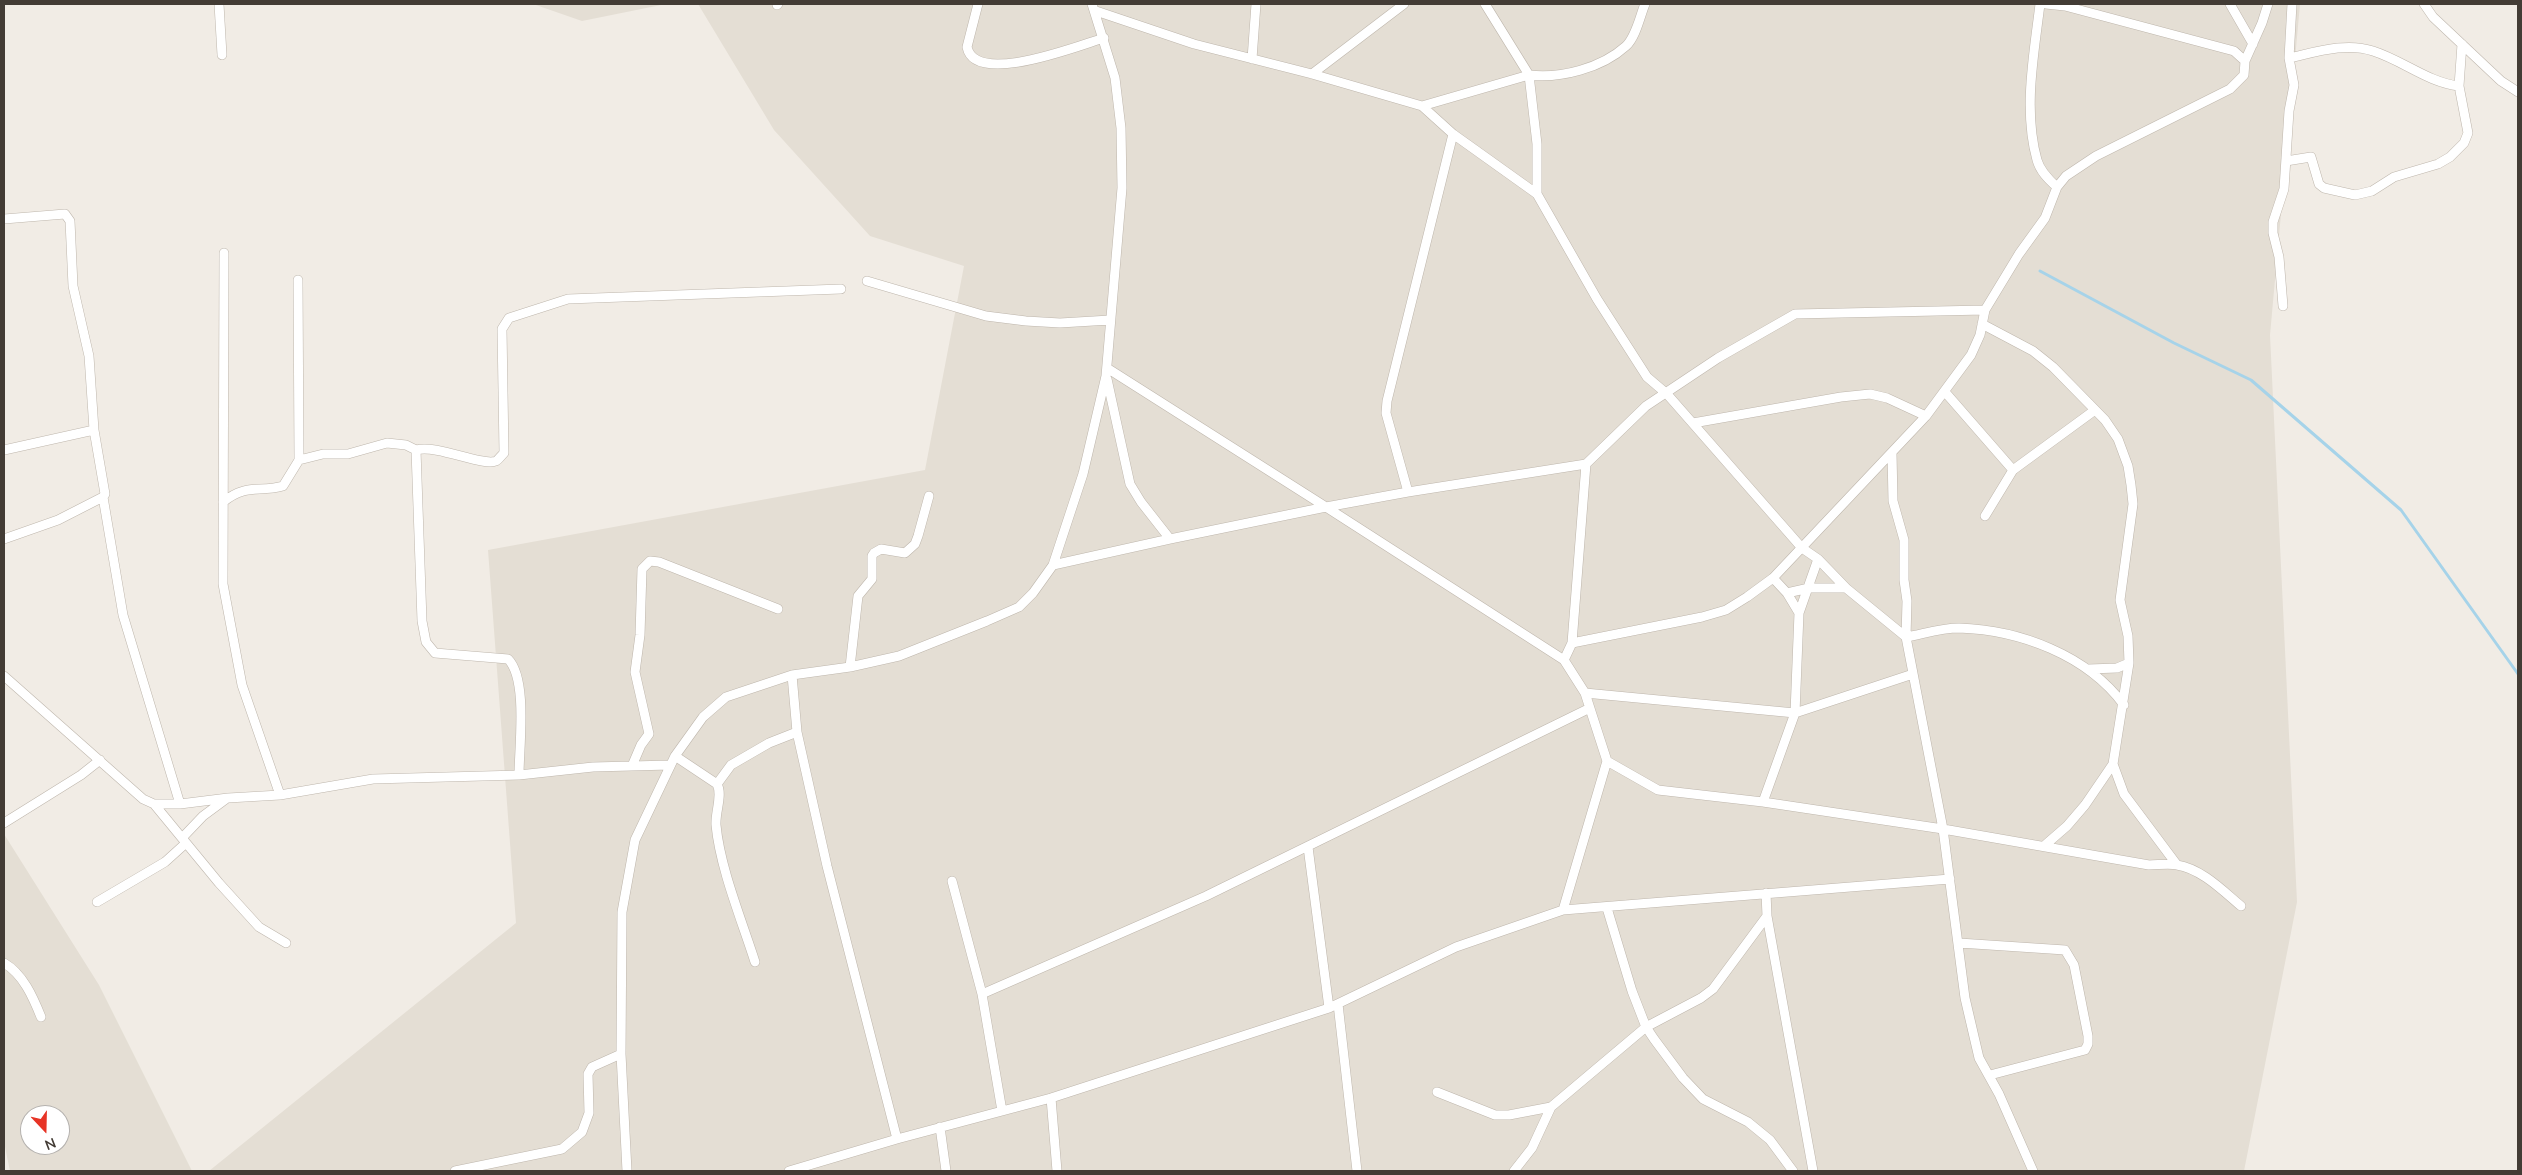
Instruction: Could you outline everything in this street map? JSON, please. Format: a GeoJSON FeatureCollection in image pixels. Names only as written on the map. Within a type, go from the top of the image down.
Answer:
{"type":"FeatureCollection","features":[{"type":"Feature","properties":{"kind":"street"},"geometry":{"type":"LineString","coordinates":[[219,4],[222,55]]}},
{"type":"Feature","properties":{"kind":"street"},"geometry":{"type":"LineString","coordinates":[[978,4],[966,48],[971,56],[982,61],[998,64],[1020,64],[1104,38]]}},
{"type":"Feature","properties":{"kind":"street"},"geometry":{"type":"LineString","coordinates":[[1252,59],[1256,4]]}},
{"type":"Feature","properties":{"kind":"street"},"geometry":{"type":"LineString","coordinates":[[1312,74],[1391,8],[1404,4]]}},
{"type":"Feature","properties":{"kind":"street"},"geometry":{"type":"LineString","coordinates":[[1485,4],[1529,75],[1537,136],[1537,194]]}},
{"type":"Feature","properties":{"kind":"street"},"geometry":{"type":"LineString","coordinates":[[1422,106],[1529,75],[1546,77],[1580,69],[1607,59],[1627,45],[1645,4]]}},
{"type":"Feature","properties":{"kind":"street"},"geometry":{"type":"LineString","coordinates":[[2040,4],[2030,108],[2037,160],[2044,175],[2056,187]]}},
{"type":"Feature","properties":{"kind":"street"},"geometry":{"type":"LineString","coordinates":[[2046,4],[2065,5],[2234,50],[2245,61]]}},
{"type":"Feature","properties":{"kind":"street"},"geometry":{"type":"LineString","coordinates":[[2230,4],[2253,44]]}},
{"type":"Feature","properties":{"kind":"street"},"geometry":{"type":"LineString","coordinates":[[1572,643],[1702,618],[1726,610],[1773,578],[1892,453],[1945,392],[1971,355],[1985,310],[2018,254],[2045,218],[2056,187],[2066,176],[2084,163],[2230,89],[2244,75],[2245,61],[2268,4]]}},
{"type":"Feature","properties":{"kind":"street"},"geometry":{"type":"LineString","coordinates":[[2283,306],[2280,257],[2273,233],[2273,222],[2284,189],[2289,111],[2294,85],[2289,58],[2292,4]]}},
{"type":"Feature","properties":{"kind":"street"},"geometry":{"type":"LineString","coordinates":[[2424,4],[2433,16],[2501,81],[2518,92]]}},
{"type":"Feature","properties":{"kind":"street"},"geometry":{"type":"LineString","coordinates":[[627,1171],[621,1054],[622,912],[627,875],[636,840],[675,756],[703,717],[726,697],[792,675],[850,667],[899,656],[1019,607],[1033,593],[1053,565],[1083,474],[1106,372],[1122,188],[1121,128],[1115,78],[1094,7]]}},
{"type":"Feature","properties":{"kind":"street"},"geometry":{"type":"LineString","coordinates":[[1094,7],[1194,44],[1312,74],[1422,106],[1453,134],[1537,194],[1597,299],[1647,377],[1667,394],[1802,548],[1818,559],[1846,588],[1906,638]]}},
{"type":"Feature","properties":{"kind":"street"},"geometry":{"type":"LineString","coordinates":[[2286,161],[2311,157],[2319,184],[2324,188],[2355,195],[2372,191],[2409,170],[2438,164],[2456,152],[2468,133],[2459,86],[2462,44]]}},
{"type":"Feature","properties":{"kind":"street"},"geometry":{"type":"LineString","coordinates":[[2289,58],[2336,47],[2365,49],[2389,58],[2437,83],[2459,86]]}},
{"type":"Feature","properties":{"kind":"street"},"geometry":{"type":"LineString","coordinates":[[1408,492],[1386,413],[1387,401],[1453,134]]}},
{"type":"Feature","properties":{"kind":"street"},"geometry":{"type":"LineString","coordinates":[[4,219],[65,214],[68,217],[73,286],[89,356],[94,430],[123,615],[180,804]]}},
{"type":"Feature","properties":{"kind":"street"},"geometry":{"type":"LineString","coordinates":[[224,253],[223,584],[242,685],[280,795]]}},
{"type":"Feature","properties":{"kind":"street"},"geometry":{"type":"LineString","coordinates":[[224,502],[232,495],[250,488],[270,489],[283,486],[299,460],[298,280]]}},
{"type":"Feature","properties":{"kind":"street"},"geometry":{"type":"LineString","coordinates":[[868,282],[986,316],[1051,322],[1110,320]]}},
{"type":"Feature","properties":{"kind":"street"},"geometry":{"type":"LineString","coordinates":[[299,460],[323,454],[348,454],[387,443],[406,445],[416,450],[423,448],[464,455],[485,462],[496,461],[504,453],[502,329],[509,318],[531,309],[568,299],[841,289]]}},
{"type":"Feature","properties":{"kind":"street"},"geometry":{"type":"LineString","coordinates":[[1053,565],[1170,539],[1408,492],[1586,464],[1646,406],[1667,394],[1718,358],[1796,314],[1985,310]]}},
{"type":"Feature","properties":{"kind":"street"},"geometry":{"type":"LineString","coordinates":[[1982,324],[2033,351],[2054,367],[2096,410],[2118,439],[2128,466],[2131,486],[2132,504],[2120,600],[2128,636],[2129,663],[2124,705],[2113,764],[2085,805],[2067,826],[2044,846]]}},
{"type":"Feature","properties":{"kind":"street"},"geometry":{"type":"LineString","coordinates":[[1106,372],[1326,508],[1564,660],[1585,692],[1606,761],[1563,910]]}},
{"type":"Feature","properties":{"kind":"street"},"geometry":{"type":"LineString","coordinates":[[1106,372],[1130,484],[1141,502],[1170,539]]}},
{"type":"Feature","properties":{"kind":"street"},"geometry":{"type":"LineString","coordinates":[[1945,392],[2014,470]]}},
{"type":"Feature","properties":{"kind":"street"},"geometry":{"type":"LineString","coordinates":[[1693,423],[1841,397],[1870,394],[1887,398],[1926,416]]}},
{"type":"Feature","properties":{"kind":"street"},"geometry":{"type":"LineString","coordinates":[[1985,516],[2014,470],[2096,410]]}},
{"type":"Feature","properties":{"kind":"street"},"geometry":{"type":"LineString","coordinates":[[4,450],[94,430]]}},
{"type":"Feature","properties":{"kind":"street"},"geometry":{"type":"LineString","coordinates":[[416,450],[422,621],[426,642],[435,653],[508,660],[514,666],[520,691],[519,775]]}},
{"type":"Feature","properties":{"kind":"street"},"geometry":{"type":"LineString","coordinates":[[1892,453],[1893,501],[1904,540],[1904,580],[1907,601],[1906,638],[1943,829],[1971,1025],[1979,1058],[1990,1075],[2033,1171]]}},
{"type":"Feature","properties":{"kind":"street"},"geometry":{"type":"LineString","coordinates":[[1564,660],[1572,643],[1586,464]]}},
{"type":"Feature","properties":{"kind":"street"},"geometry":{"type":"LineString","coordinates":[[850,667],[858,596],[872,579],[872,556],[881,550],[905,553],[915,544],[929,496]]}},
{"type":"Feature","properties":{"kind":"street"},"geometry":{"type":"LineString","coordinates":[[4,539],[58,520],[103,497]]}},
{"type":"Feature","properties":{"kind":"street"},"geometry":{"type":"LineString","coordinates":[[1763,802],[1795,713],[1799,613],[1818,559]]}},
{"type":"Feature","properties":{"kind":"street"},"geometry":{"type":"LineString","coordinates":[[632,766],[641,745],[649,734],[635,672],[640,635],[642,569],[650,561],[658,562],[778,609]]}},
{"type":"Feature","properties":{"kind":"street"},"geometry":{"type":"LineString","coordinates":[[1773,578],[1787,592],[1799,613]]}},
{"type":"Feature","properties":{"kind":"street"},"geometry":{"type":"LineString","coordinates":[[1787,592],[1809,588],[1846,588]]}},
{"type":"Feature","properties":{"kind":"street"},"geometry":{"type":"LineString","coordinates":[[1906,638],[1958,628],[2016,636],[2049,648],[2089,669],[2124,705]]}},
{"type":"Feature","properties":{"kind":"street"},"geometry":{"type":"LineString","coordinates":[[2089,669],[2117,668],[2129,663]]}},
{"type":"Feature","properties":{"kind":"street"},"geometry":{"type":"LineString","coordinates":[[1585,692],[1795,713],[1913,674]]}},
{"type":"Feature","properties":{"kind":"street"},"geometry":{"type":"LineString","coordinates":[[792,675],[796,732],[829,875],[897,1139]]}},
{"type":"Feature","properties":{"kind":"street"},"geometry":{"type":"LineString","coordinates":[[4,676],[144,799],[154,804],[218,883],[259,927],[286,942]]}},
{"type":"Feature","properties":{"kind":"street"},"geometry":{"type":"LineString","coordinates":[[982,994],[1206,896],[1590,708]]}},
{"type":"Feature","properties":{"kind":"street"},"geometry":{"type":"LineString","coordinates":[[717,784],[731,765],[769,743],[796,732]]}},
{"type":"Feature","properties":{"kind":"street"},"geometry":{"type":"LineString","coordinates":[[675,756],[717,784],[720,789],[716,811],[716,826],[726,870],[755,962]]}},
{"type":"Feature","properties":{"kind":"street"},"geometry":{"type":"LineString","coordinates":[[4,823],[81,775],[100,760]]}},
{"type":"Feature","properties":{"kind":"street"},"geometry":{"type":"LineString","coordinates":[[1606,761],[1658,790],[1763,802],[1943,829],[2150,865],[2177,865],[2192,870],[2215,884],[2241,906]]}},
{"type":"Feature","properties":{"kind":"street"},"geometry":{"type":"LineString","coordinates":[[2113,764],[2124,794],[2177,865]]}},
{"type":"Feature","properties":{"kind":"street"},"geometry":{"type":"LineString","coordinates":[[154,804],[180,804],[228,798],[280,795],[373,779],[519,775],[594,767],[670,765]]}},
{"type":"Feature","properties":{"kind":"street"},"geometry":{"type":"LineString","coordinates":[[97,902],[165,862],[203,816],[228,798]]}},
{"type":"Feature","properties":{"kind":"street"},"geometry":{"type":"LineString","coordinates":[[1308,847],[1329,1008]]}},
{"type":"Feature","properties":{"kind":"street"},"geometry":{"type":"LineString","coordinates":[[789,1171],[897,1139],[1051,1098],[1329,1008],[1456,946],[1563,910],[1607,908],[1950,879]]}},
{"type":"Feature","properties":{"kind":"street"},"geometry":{"type":"LineString","coordinates":[[952,880],[982,994],[1002,1110]]}},
{"type":"Feature","properties":{"kind":"street"},"geometry":{"type":"LineString","coordinates":[[1766,894],[1767,916],[1813,1171]]}},
{"type":"Feature","properties":{"kind":"street"},"geometry":{"type":"LineString","coordinates":[[1607,908],[1646,1027],[1683,1078],[1703,1098],[1748,1122],[1770,1140],[1793,1171]]}},
{"type":"Feature","properties":{"kind":"street"},"geometry":{"type":"LineString","coordinates":[[1514,1171],[1532,1148],[1551,1107],[1646,1027],[1701,998],[1712,990],[1767,916]]}},
{"type":"Feature","properties":{"kind":"street"},"geometry":{"type":"LineString","coordinates":[[1959,943],[2065,950],[2074,965],[2088,1036],[2088,1044],[2084,1050],[1990,1075]]}},
{"type":"Feature","properties":{"kind":"street"},"geometry":{"type":"LineString","coordinates":[[4,963],[13,970],[31,992],[41,1017]]}},
{"type":"Feature","properties":{"kind":"street"},"geometry":{"type":"LineString","coordinates":[[1338,1004],[1357,1171]]}},
{"type":"Feature","properties":{"kind":"street"},"geometry":{"type":"LineString","coordinates":[[455,1171],[480,1168],[562,1149],[572,1142],[582,1132],[589,1112],[588,1074],[592,1067],[621,1054]]}},
{"type":"Feature","properties":{"kind":"street"},"geometry":{"type":"LineString","coordinates":[[1437,1092],[1495,1115],[1510,1115],[1551,1107]]}},
{"type":"Feature","properties":{"kind":"street"},"geometry":{"type":"LineString","coordinates":[[1051,1098],[1057,1171]]}},
{"type":"Feature","properties":{"kind":"street"},"geometry":{"type":"LineString","coordinates":[[940,1128],[946,1171]]}},
{"type":"Feature","properties":{"kind":"shaded area"},"geometry":{"type":"Polygon","coordinates":[[[533,4],[666,4],[582,21],[533,4]]]}},
{"type":"Feature","properties":{"kind":"shaded area"},"geometry":{"type":"Polygon","coordinates":[[[698,4],[2300,4],[2270,335],[2297,902],[2244,1171],[209,1171],[516,923],[488,550],[925,470],[964,266],[870,236],[774,130],[698,4]]]}},
{"type":"Feature","properties":{"kind":"shaded area"},"geometry":{"type":"Polygon","coordinates":[[[4,834],[99,985],[192,1171],[10,1171],[4,1142],[4,834]]]}},
{"type":"Feature","properties":{"kind":"waterway"},"geometry":{"type":"LineString","coordinates":[[2040,271],[2174,343],[2251,380],[2401,510],[2518,674]]}}]}
